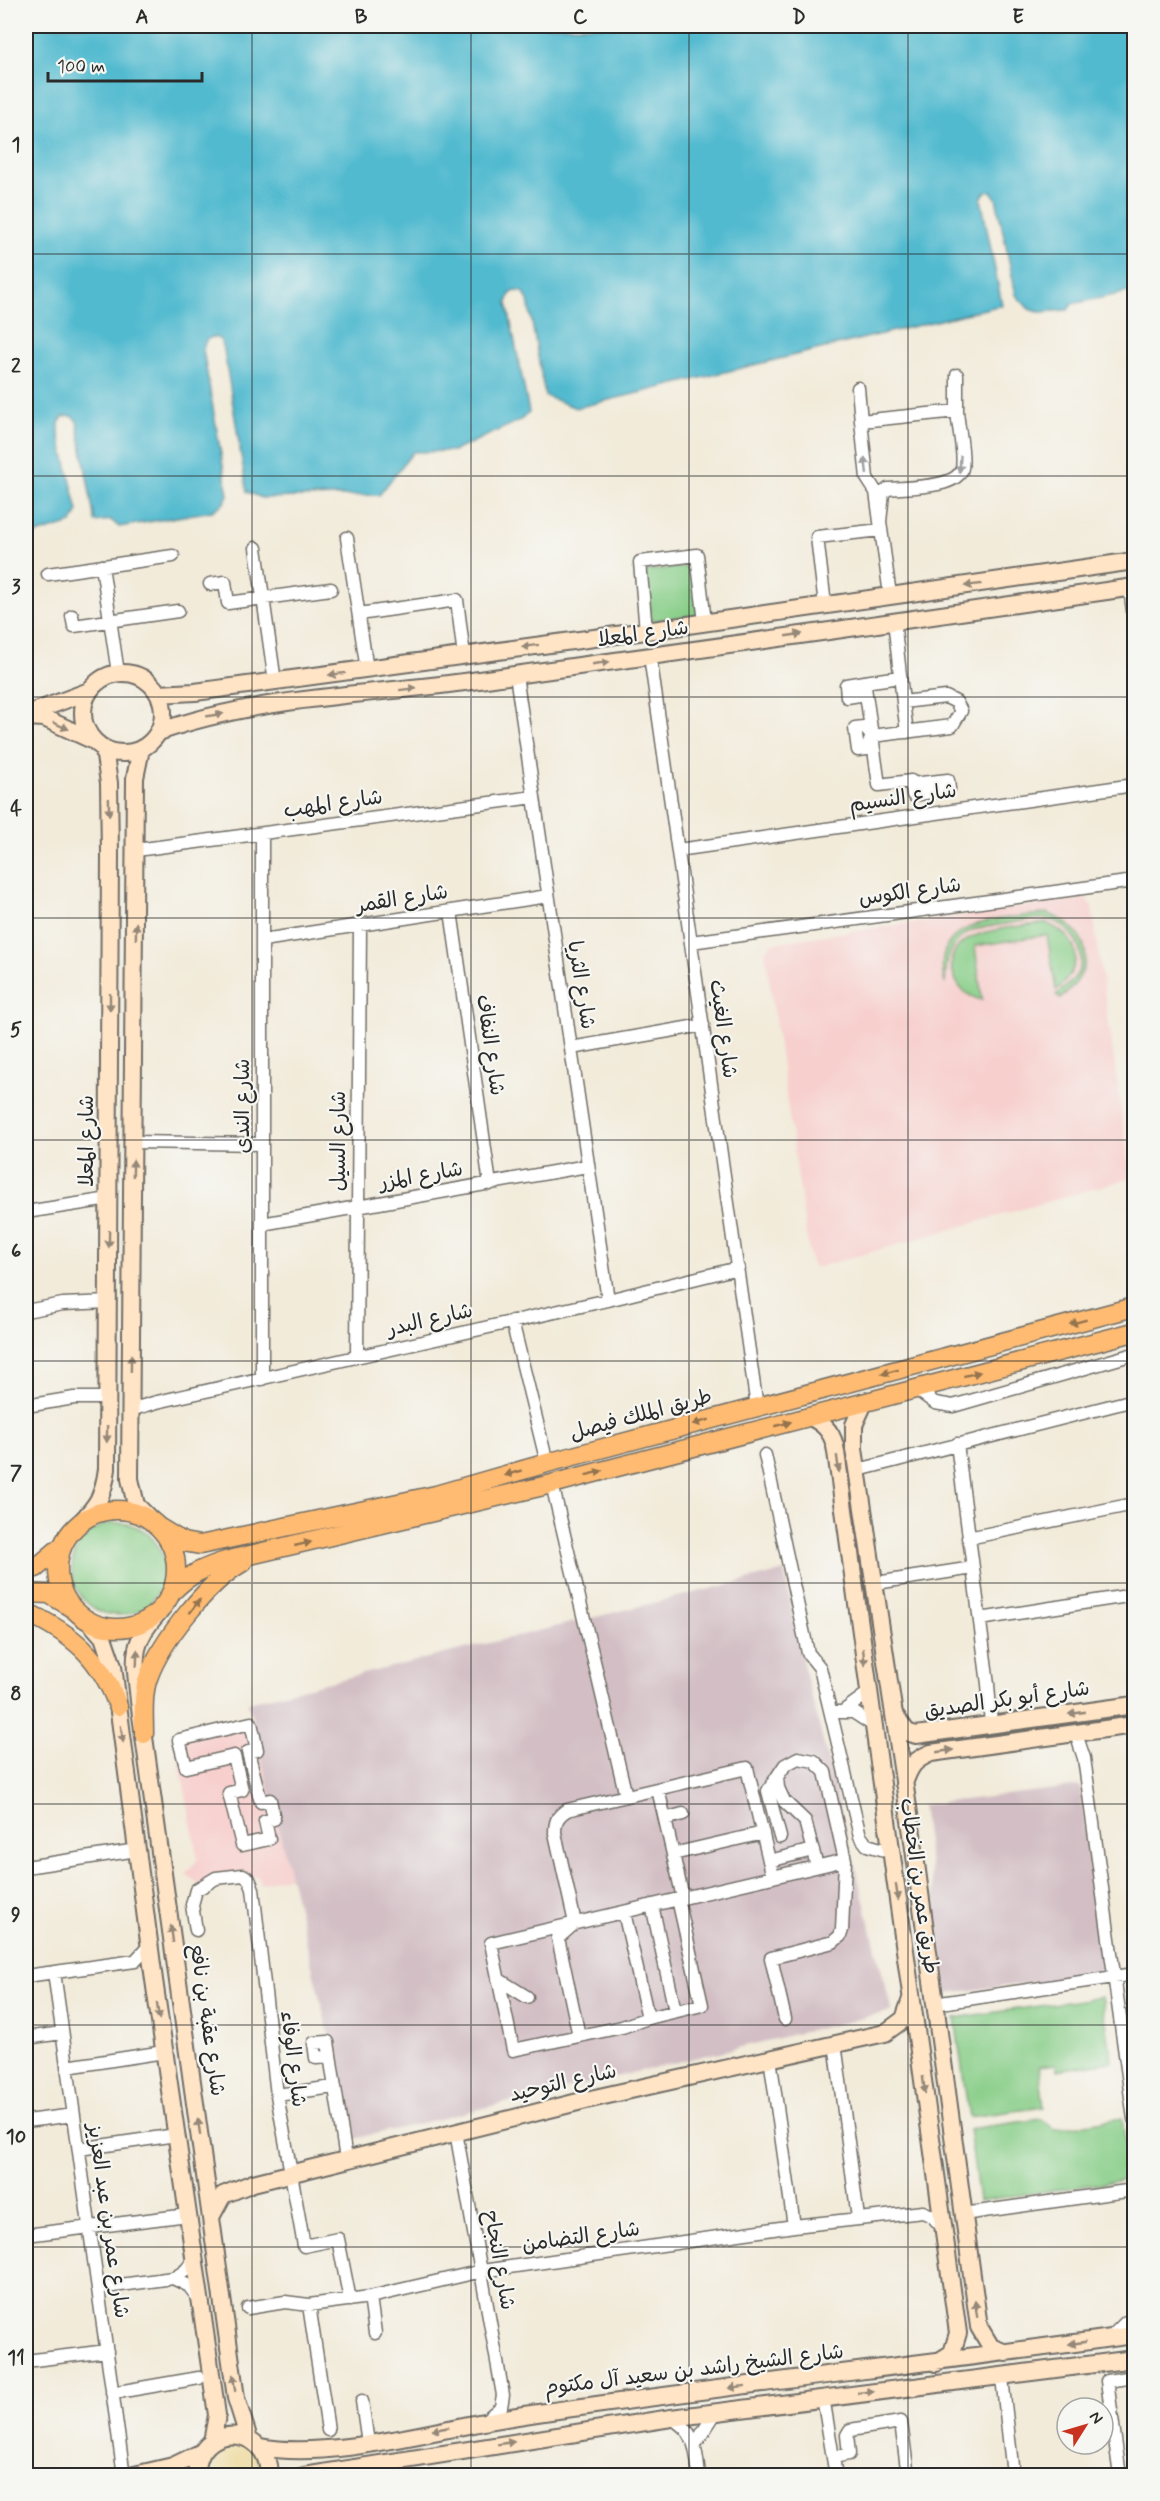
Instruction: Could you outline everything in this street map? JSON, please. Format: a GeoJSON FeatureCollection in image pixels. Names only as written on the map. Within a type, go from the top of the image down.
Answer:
{"type":"FeatureCollection","features":[{"type":"Feature","properties":{"kind":"main road","name":"طريق الملك فيصل"},"geometry":{"type":"LineString","coordinates":[[155,1524],[183,1542],[200,1545],[225,1542],[436,1495],[547,1463],[1134,1307]]}},
{"type":"Feature","properties":{"kind":"main road"},"geometry":{"type":"LineString","coordinates":[[26,1593],[49,1594],[82,1616],[106,1628],[125,1628],[143,1623],[159,1612],[172,1592],[186,1578],[199,1570],[229,1560],[552,1484],[1134,1332]]}},
{"type":"Feature","properties":{"kind":"main road"},"geometry":{"type":"LineString","coordinates":[[26,1571],[36,1568],[62,1546],[79,1524],[95,1514],[114,1510],[133,1512],[155,1524],[170,1542],[176,1558],[176,1576],[172,1592]]}},
{"type":"Feature","properties":{"kind":"main road"},"geometry":{"type":"LineString","coordinates":[[62,1546],[58,1563],[59,1581],[66,1598],[82,1616]]}},
{"type":"Feature","properties":{"kind":"main road"},"geometry":{"type":"LineString","coordinates":[[144,1734],[147,1681],[157,1656],[212,1583],[260,1554]]}},
{"type":"Feature","properties":{"kind":"main road"},"geometry":{"type":"LineString","coordinates":[[26,1612],[69,1636],[88,1652],[108,1681],[118,1707]]}},
{"type":"Feature","properties":{"kind":"street"},"geometry":{"type":"LineString","coordinates":[[881,526],[883,494],[888,489],[948,483],[958,477],[962,469],[957,411],[957,375]]}},
{"type":"Feature","properties":{"kind":"street"},"geometry":{"type":"LineString","coordinates":[[858,388],[867,478],[876,492],[907,732]]}},
{"type":"Feature","properties":{"kind":"street"},"geometry":{"type":"LineString","coordinates":[[861,421],[957,411]]}},
{"type":"Feature","properties":{"kind":"street"},"geometry":{"type":"LineString","coordinates":[[825,605],[816,537],[881,526]]}},
{"type":"Feature","properties":{"kind":"street"},"geometry":{"type":"LineString","coordinates":[[347,538],[368,670]]}},
{"type":"Feature","properties":{"kind":"street"},"geometry":{"type":"LineString","coordinates":[[256,548],[275,682]]}},
{"type":"Feature","properties":{"kind":"street"},"geometry":{"type":"LineString","coordinates":[[646,631],[640,562],[697,555],[705,622]]}},
{"type":"Feature","properties":{"kind":"street"},"geometry":{"type":"LineString","coordinates":[[48,574],[173,556]]}},
{"type":"Feature","properties":{"kind":"street"},"geometry":{"type":"LineString","coordinates":[[1007,604],[998,595],[999,590],[1006,586],[1108,571],[1131,561]]}},
{"type":"Feature","properties":{"kind":"street","name":"شارع المعلا"},"geometry":{"type":"LineString","coordinates":[[159,694],[368,670],[1131,561]]}},
{"type":"Feature","properties":{"kind":"street"},"geometry":{"type":"LineString","coordinates":[[102,566],[118,673]]}},
{"type":"Feature","properties":{"kind":"street"},"geometry":{"type":"LineString","coordinates":[[210,584],[225,582],[228,603],[331,589]]}},
{"type":"Feature","properties":{"kind":"street"},"geometry":{"type":"LineString","coordinates":[[1132,587],[1134,619]]}},
{"type":"Feature","properties":{"kind":"street","name":"شارع المعلا"},"geometry":{"type":"LineString","coordinates":[[159,732],[196,718],[1132,587]]}},
{"type":"Feature","properties":{"kind":"street"},"geometry":{"type":"LineString","coordinates":[[359,614],[457,600],[464,656]]}},
{"type":"Feature","properties":{"kind":"street"},"geometry":{"type":"LineString","coordinates":[[72,616],[74,626],[178,611]]}},
{"type":"Feature","properties":{"kind":"street","name":"شارع الغيث"},"geometry":{"type":"LineString","coordinates":[[650,656],[757,1407]]}},
{"type":"Feature","properties":{"kind":"street"},"geometry":{"type":"LineString","coordinates":[[118,673],[141,677],[159,694],[163,719],[159,732],[141,749],[129,753],[99,745],[44,718],[26,716],[89,691],[107,676],[118,673]]}},
{"type":"Feature","properties":{"kind":"street","name":"شارع الثريا"},"geometry":{"type":"LineString","coordinates":[[516,675],[608,1300]]}},
{"type":"Feature","properties":{"kind":"street"},"geometry":{"type":"LineString","coordinates":[[900,677],[865,688],[879,785],[911,781],[912,784]]}},
{"type":"Feature","properties":{"kind":"street"},"geometry":{"type":"LineString","coordinates":[[89,691],[84,703],[83,717],[87,730],[99,745]]}},
{"type":"Feature","properties":{"kind":"street"},"geometry":{"type":"LineString","coordinates":[[872,736],[952,726],[961,711],[956,702],[946,698],[903,702]]}},
{"type":"Feature","properties":{"kind":"street","name":"شارع المعلا"},"geometry":{"type":"LineString","coordinates":[[79,1524],[96,1506],[103,1493],[107,1469],[110,854],[109,783],[99,745]]}},
{"type":"Feature","properties":{"kind":"street"},"geometry":{"type":"LineString","coordinates":[[141,749],[135,778],[130,1410],[132,1493],[136,1504],[155,1524]]}},
{"type":"Feature","properties":{"kind":"street","name":"شارع النسيم"},"geometry":{"type":"LineString","coordinates":[[678,850],[1134,785]]}},
{"type":"Feature","properties":{"kind":"street","name":"شارع المهب"},"geometry":{"type":"LineString","coordinates":[[136,850],[534,797]]}},
{"type":"Feature","properties":{"kind":"street","name":"شارع الندى"},"geometry":{"type":"LineString","coordinates":[[262,834],[262,1379]]}},
{"type":"Feature","properties":{"kind":"street","name":"شارع الكوس"},"geometry":{"type":"LineString","coordinates":[[691,942],[1134,880]]}},
{"type":"Feature","properties":{"kind":"street","name":"شارع القمر"},"geometry":{"type":"LineString","coordinates":[[263,940],[548,896]]}},
{"type":"Feature","properties":{"kind":"street","name":"شارع النفاف"},"geometry":{"type":"LineString","coordinates":[[451,911],[490,1184]]}},
{"type":"Feature","properties":{"kind":"street","name":"شارع السيل"},"geometry":{"type":"LineString","coordinates":[[357,1357],[360,925]]}},
{"type":"Feature","properties":{"kind":"street"},"geometry":{"type":"LineString","coordinates":[[571,1048],[703,1025]]}},
{"type":"Feature","properties":{"kind":"street"},"geometry":{"type":"LineString","coordinates":[[133,1142],[262,1144]]}},
{"type":"Feature","properties":{"kind":"street","name":"شارع المزر"},"geometry":{"type":"LineString","coordinates":[[262,1224],[587,1166]]}},
{"type":"Feature","properties":{"kind":"street"},"geometry":{"type":"LineString","coordinates":[[26,1212],[109,1198]]}},
{"type":"Feature","properties":{"kind":"street","name":"شارع البدر"},"geometry":{"type":"LineString","coordinates":[[130,1410],[738,1268]]}},
{"type":"Feature","properties":{"kind":"street"},"geometry":{"type":"LineString","coordinates":[[26,1311],[63,1304],[109,1302]]}},
{"type":"Feature","properties":{"kind":"street"},"geometry":{"type":"LineString","coordinates":[[512,1321],[547,1463]]}},
{"type":"Feature","properties":{"kind":"street"},"geometry":{"type":"LineString","coordinates":[[916,1389],[935,1403],[953,1406],[1134,1354]]}},
{"type":"Feature","properties":{"kind":"street"},"geometry":{"type":"LineString","coordinates":[[26,1406],[74,1398],[108,1398]]}},
{"type":"Feature","properties":{"kind":"street"},"geometry":{"type":"LineString","coordinates":[[858,1470],[1134,1400]]}},
{"type":"Feature","properties":{"kind":"street","name":"طريق عمر بن الخطاب"},"geometry":{"type":"LineString","coordinates":[[864,1403],[853,1433],[895,1714],[979,2327],[991,2347],[1006,2353]]}},
{"type":"Feature","properties":{"kind":"street","name":"طريق عمر بن الخطاب"},"geometry":{"type":"LineString","coordinates":[[810,1417],[822,1423],[834,1439],[958,2332],[952,2353],[936,2363]]}},
{"type":"Feature","properties":{"kind":"street"},"geometry":{"type":"LineString","coordinates":[[957,1444],[980,1619],[991,1725]]}},
{"type":"Feature","properties":{"kind":"street"},"geometry":{"type":"LineString","coordinates":[[765,1455],[808,1653],[820,1668],[862,1839],[870,1847],[892,1852]]}},
{"type":"Feature","properties":{"kind":"street"},"geometry":{"type":"LineString","coordinates":[[552,1484],[626,1796]]}},
{"type":"Feature","properties":{"kind":"street"},"geometry":{"type":"LineString","coordinates":[[968,1538],[1134,1504]]}},
{"type":"Feature","properties":{"kind":"street"},"geometry":{"type":"LineString","coordinates":[[850,1554],[861,1547],[871,1551]]}},
{"type":"Feature","properties":{"kind":"street"},"geometry":{"type":"LineString","coordinates":[[876,1583],[973,1568]]}},
{"type":"Feature","properties":{"kind":"street"},"geometry":{"type":"LineString","coordinates":[[980,1619],[1134,1596]]}},
{"type":"Feature","properties":{"kind":"street","name":"شارع عقبة بن نافع"},"geometry":{"type":"LineString","coordinates":[[159,1612],[138,1637],[135,1658],[144,1734],[236,2398],[255,2443],[269,2466],[269,2475]]}},
{"type":"Feature","properties":{"kind":"street"},"geometry":{"type":"LineString","coordinates":[[82,1616],[103,1637],[109,1648],[164,2052],[217,2415],[197,2475]]}},
{"type":"Feature","properties":{"kind":"street"},"geometry":{"type":"LineString","coordinates":[[845,1710],[868,1693]]}},
{"type":"Feature","properties":{"kind":"street","name":"شارع أبو بكر الصديق"},"geometry":{"type":"LineString","coordinates":[[895,1714],[907,1732],[916,1735],[1134,1705]]}},
{"type":"Feature","properties":{"kind":"street"},"geometry":{"type":"LineString","coordinates":[[831,1712],[845,1710],[860,1715],[873,1725]]}},
{"type":"Feature","properties":{"kind":"street"},"geometry":{"type":"LineString","coordinates":[[1131,1726],[1121,1722],[1121,1716],[1134,1711]]}},
{"type":"Feature","properties":{"kind":"street"},"geometry":{"type":"LineString","coordinates":[[251,1723],[257,1750],[248,1752],[261,1802],[270,1800],[274,1819],[265,1821],[269,1839],[242,1845],[229,1793],[242,1790],[234,1756],[186,1767],[179,1740],[251,1723]]}},
{"type":"Feature","properties":{"kind":"street","name":"شارع أبو بكر الصديق"},"geometry":{"type":"LineString","coordinates":[[904,1785],[909,1769],[916,1760],[931,1753],[1131,1726]]}},
{"type":"Feature","properties":{"kind":"street"},"geometry":{"type":"LineString","coordinates":[[1076,1734],[1084,1758],[1134,2119]]}},
{"type":"Feature","properties":{"kind":"street"},"geometry":{"type":"LineString","coordinates":[[780,1837],[768,1791],[785,1765],[798,1758],[814,1761],[825,1772],[845,1860],[840,1936],[823,1946],[771,1958],[785,2019]]}},
{"type":"Feature","properties":{"kind":"street"},"geometry":{"type":"LineString","coordinates":[[575,1923],[555,1823],[567,1810],[626,1796],[747,1768],[773,1877]]}},
{"type":"Feature","properties":{"kind":"street"},"geometry":{"type":"LineString","coordinates":[[777,1777],[778,1788],[784,1801],[805,1821],[816,1866]]}},
{"type":"Feature","properties":{"kind":"street"},"geometry":{"type":"LineString","coordinates":[[658,1789],[673,1854],[680,1898],[702,2006],[648,2018],[622,2027],[513,2050],[491,1943],[680,1898],[773,1877],[816,1866],[845,1860]]}},
{"type":"Feature","properties":{"kind":"street"},"geometry":{"type":"LineString","coordinates":[[665,1819],[683,1815]]}},
{"type":"Feature","properties":{"kind":"street"},"geometry":{"type":"LineString","coordinates":[[673,1854],[763,1833]]}},
{"type":"Feature","properties":{"kind":"street"},"geometry":{"type":"LineString","coordinates":[[26,1868],[159,1842]]}},
{"type":"Feature","properties":{"kind":"street"},"geometry":{"type":"LineString","coordinates":[[769,1861],[813,1850]]}},
{"type":"Feature","properties":{"kind":"street","name":"شارع الوفاء"},"geometry":{"type":"LineString","coordinates":[[196,1930],[192,1905],[196,1890],[216,1878],[243,1875],[249,1879],[253,1889],[277,2095],[304,2246],[338,2239],[350,2300]]}},
{"type":"Feature","properties":{"kind":"street"},"geometry":{"type":"LineString","coordinates":[[652,1905],[675,2011]]}},
{"type":"Feature","properties":{"kind":"street"},"geometry":{"type":"LineString","coordinates":[[624,1912],[648,2018]]}},
{"type":"Feature","properties":{"kind":"street"},"geometry":{"type":"LineString","coordinates":[[575,1923],[558,1938],[579,2036]]}},
{"type":"Feature","properties":{"kind":"street"},"geometry":{"type":"LineString","coordinates":[[26,1976],[135,1961],[150,1945]]}},
{"type":"Feature","properties":{"kind":"street"},"geometry":{"type":"LineString","coordinates":[[135,1961],[146,1968],[154,1980]]}},
{"type":"Feature","properties":{"kind":"street","name":"شارع عمر بن عبد العزيز"},"geometry":{"type":"LineString","coordinates":[[54,1972],[124,2475]]}},
{"type":"Feature","properties":{"kind":"street"},"geometry":{"type":"LineString","coordinates":[[933,2004],[1134,1974]]}},
{"type":"Feature","properties":{"kind":"street"},"geometry":{"type":"LineString","coordinates":[[498,1979],[527,1997]]}},
{"type":"Feature","properties":{"kind":"street"},"geometry":{"type":"LineString","coordinates":[[885,2033],[904,2019],[909,2009],[911,1993]]}},
{"type":"Feature","properties":{"kind":"street"},"geometry":{"type":"LineString","coordinates":[[26,2038],[62,2033]]}},
{"type":"Feature","properties":{"kind":"street"},"geometry":{"type":"LineString","coordinates":[[885,2033],[906,2040],[914,2048],[921,2061]]}},
{"type":"Feature","properties":{"kind":"street","name":"شارع التوحيد"},"geometry":{"type":"LineString","coordinates":[[212,2217],[216,2204],[223,2195],[253,2183],[456,2132],[885,2033]]}},
{"type":"Feature","properties":{"kind":"street"},"geometry":{"type":"LineString","coordinates":[[836,2043],[858,2218]]}},
{"type":"Feature","properties":{"kind":"street"},"geometry":{"type":"LineString","coordinates":[[67,2067],[164,2052]]}},
{"type":"Feature","properties":{"kind":"street"},"geometry":{"type":"LineString","coordinates":[[329,2057],[346,2159]]}},
{"type":"Feature","properties":{"kind":"street"},"geometry":{"type":"LineString","coordinates":[[770,2058],[794,2226]]}},
{"type":"Feature","properties":{"kind":"street"},"geometry":{"type":"LineString","coordinates":[[277,2095],[333,2087]]}},
{"type":"Feature","properties":{"kind":"street"},"geometry":{"type":"LineString","coordinates":[[26,2121],[74,2115]]}},
{"type":"Feature","properties":{"kind":"street","name":"شارع النجاح"},"geometry":{"type":"LineString","coordinates":[[456,2132],[503,2395]]}},
{"type":"Feature","properties":{"kind":"street"},"geometry":{"type":"LineString","coordinates":[[79,2149],[176,2135]]}},
{"type":"Feature","properties":{"kind":"street"},"geometry":{"type":"LineString","coordinates":[[933,2148],[937,2154],[945,2157],[953,2148]]}},
{"type":"Feature","properties":{"kind":"street","name":"شارع التوحيد"},"geometry":{"type":"LineString","coordinates":[[204,2161],[211,2175],[219,2182],[253,2183]]}},
{"type":"Feature","properties":{"kind":"street"},"geometry":{"type":"LineString","coordinates":[[963,2214],[1134,2190]]}},
{"type":"Feature","properties":{"kind":"street"},"geometry":{"type":"LineString","coordinates":[[939,2196],[923,2212],[932,2216],[944,2228]]}},
{"type":"Feature","properties":{"kind":"street","name":"شارع التضامن"},"geometry":{"type":"LineString","coordinates":[[248,2308],[285,2302],[309,2305],[350,2300],[482,2271],[794,2226],[923,2212]]}},
{"type":"Feature","properties":{"kind":"street"},"geometry":{"type":"LineString","coordinates":[[26,2235],[188,2215]]}},
{"type":"Feature","properties":{"kind":"street"},"geometry":{"type":"LineString","coordinates":[[98,2288],[172,2278],[183,2274],[190,2266],[194,2256]]}},
{"type":"Feature","properties":{"kind":"street"},"geometry":{"type":"LineString","coordinates":[[172,2278],[189,2286],[200,2300]]}},
{"type":"Feature","properties":{"kind":"street"},"geometry":{"type":"LineString","coordinates":[[370,2297],[375,2333]]}},
{"type":"Feature","properties":{"kind":"street"},"geometry":{"type":"LineString","coordinates":[[309,2305],[328,2430]]}},
{"type":"Feature","properties":{"kind":"street"},"geometry":{"type":"LineString","coordinates":[[1109,2339],[1126,2322],[1134,2320]]}},
{"type":"Feature","properties":{"kind":"street","name":"شارع الشيخ راشد بن سعيد آل مكتوم"},"geometry":{"type":"LineString","coordinates":[[207,2447],[230,2435],[255,2443],[302,2452],[368,2443],[527,2414],[936,2363],[1134,2335]]}},
{"type":"Feature","properties":{"kind":"street"},"geometry":{"type":"LineString","coordinates":[[26,2361],[106,2351]]}},
{"type":"Feature","properties":{"kind":"street","name":"شارع الشيخ راشد بن سعيد آل مكتوم"},"geometry":{"type":"LineString","coordinates":[[304,2475],[350,2471],[671,2418],[823,2397],[1002,2378],[1134,2359]]}},
{"type":"Feature","properties":{"kind":"street"},"geometry":{"type":"LineString","coordinates":[[766,2405],[760,2400],[759,2394],[764,2390],[824,2381],[882,2368]]}},
{"type":"Feature","properties":{"kind":"street"},"geometry":{"type":"LineString","coordinates":[[1120,2475],[1107,2381],[1134,2377]]}},
{"type":"Feature","properties":{"kind":"street"},"geometry":{"type":"LineString","coordinates":[[112,2392],[199,2378]]}},
{"type":"Feature","properties":{"kind":"street"},"geometry":{"type":"LineString","coordinates":[[1002,2378],[1012,2465]]}},
{"type":"Feature","properties":{"kind":"street"},"geometry":{"type":"LineString","coordinates":[[503,2395],[507,2403],[527,2414]]}},
{"type":"Feature","properties":{"kind":"street"},"geometry":{"type":"LineString","coordinates":[[484,2421],[501,2407],[503,2395]]}},
{"type":"Feature","properties":{"kind":"street"},"geometry":{"type":"LineString","coordinates":[[823,2397],[836,2475]]}},
{"type":"Feature","properties":{"kind":"street"},"geometry":{"type":"LineString","coordinates":[[362,2401],[368,2443]]}},
{"type":"Feature","properties":{"kind":"street"},"geometry":{"type":"LineString","coordinates":[[696,2444],[716,2412]]}},
{"type":"Feature","properties":{"kind":"street"},"geometry":{"type":"LineString","coordinates":[[671,2418],[683,2424],[696,2444],[699,2475]]}},
{"type":"Feature","properties":{"kind":"street"},"geometry":{"type":"LineString","coordinates":[[833,2457],[849,2454],[847,2435],[850,2430],[901,2422],[908,2475]]}},
{"type":"Feature","properties":{"kind":"street"},"geometry":{"type":"LineString","coordinates":[[130,2475],[173,2466],[207,2447]]}},
{"type":"Feature","properties":{"kind":"shaded area"},"geometry":{"type":"Polygon","coordinates":[[[1084,898],[1092,906],[1131,1178],[815,1268],[811,1263],[808,1246],[765,951],[772,943],[1084,898]]]}},
{"type":"Feature","properties":{"kind":"shaded area"},"geometry":{"type":"Polygon","coordinates":[[[784,1571],[801,1655],[892,2011],[354,2139],[248,1702],[784,1571]]]}},
{"type":"Feature","properties":{"kind":"shaded area"},"geometry":{"type":"Polygon","coordinates":[[[253,1719],[291,1876],[260,1884],[258,1876],[202,1887],[186,1874],[198,1859],[175,1738],[253,1719]]]}},
{"type":"Feature","properties":{"kind":"shaded area"},"geometry":{"type":"Polygon","coordinates":[[[1080,1786],[1105,1974],[947,1993],[922,1805],[1080,1786]]]}},
{"type":"Feature","properties":{"kind":"green space"},"geometry":{"type":"Polygon","coordinates":[[[692,566],[698,615],[651,621],[645,571],[692,566]]]}},
{"type":"Feature","properties":{"kind":"green space"},"geometry":{"type":"Polygon","coordinates":[[[1047,913],[1074,930],[1085,951],[1085,963],[1080,975],[1060,999],[1056,995],[1070,983],[1080,967],[1080,951],[1073,936],[1067,930],[1054,921],[1046,919],[999,925],[967,933],[951,950],[945,983],[942,961],[947,945],[958,934],[973,926],[991,921],[1047,913]]]}},
{"type":"Feature","properties":{"kind":"green space"},"geometry":{"type":"Polygon","coordinates":[[[1046,923],[1066,936],[1075,953],[1072,971],[1056,990],[1047,935],[975,946],[982,1000],[969,995],[959,986],[952,961],[956,949],[967,940],[998,929],[1046,923]]]}},
{"type":"Feature","properties":{"kind":"green space"},"geometry":{"type":"Polygon","coordinates":[[[118,1523],[136,1527],[150,1537],[160,1551],[164,1569],[160,1587],[150,1601],[136,1611],[118,1615],[100,1611],[86,1601],[76,1587],[72,1569],[76,1551],[86,1537],[100,1527],[118,1523]]]}},
{"type":"Feature","properties":{"kind":"green space"},"geometry":{"type":"Polygon","coordinates":[[[1102,1997],[1112,2062],[1057,2070],[1056,2064],[1039,2066],[1044,2107],[969,2117],[955,2018],[1102,1997]]]}},
{"type":"Feature","properties":{"kind":"green space"},"geometry":{"type":"Polygon","coordinates":[[[1122,2118],[1130,2179],[979,2201],[969,2129],[1041,2119],[1055,2129],[1122,2118]]]}},
{"type":"Feature","properties":{"kind":"sand"},"geometry":{"type":"Polygon","coordinates":[[[232,2444],[246,2447],[254,2453],[263,2475],[208,2476],[213,2456],[232,2444]]]}},
{"type":"Feature","properties":{"kind":"water"},"geometry":{"type":"Polygon","coordinates":[[[26,26],[1134,26],[1134,291],[1072,304],[1068,310],[1039,312],[1029,309],[1016,295],[996,198],[991,191],[985,192],[981,199],[1002,305],[576,408],[545,396],[528,300],[523,292],[515,291],[510,294],[507,303],[529,412],[521,420],[454,451],[413,452],[379,495],[262,498],[247,492],[224,350],[221,341],[216,337],[210,338],[205,342],[203,350],[228,495],[224,503],[212,511],[119,527],[111,520],[95,522],[77,421],[71,416],[63,417],[59,423],[59,434],[78,511],[72,523],[26,537],[26,26]]]}}]}
